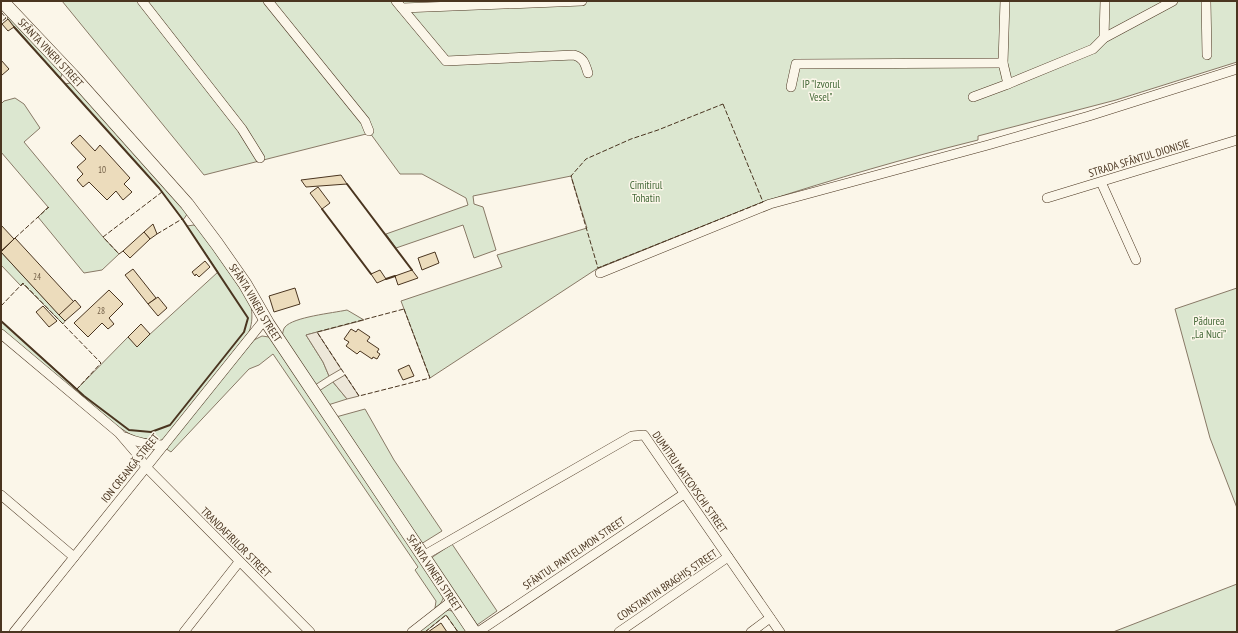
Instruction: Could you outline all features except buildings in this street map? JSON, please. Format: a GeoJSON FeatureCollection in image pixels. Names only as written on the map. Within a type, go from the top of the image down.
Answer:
{"type":"FeatureCollection","features":[{"type":"Feature","properties":{"kind":"street","name":"SFÂNTA VINERI STREET"},"geometry":{"type":"LineString","coordinates":[[2,1],[72,75],[187,204],[209,232],[245,284],[265,319],[474,632]]}},
{"type":"Feature","properties":{"kind":"street"},"geometry":{"type":"LineString","coordinates":[[142,1],[242,130],[260,158]]}},
{"type":"Feature","properties":{"kind":"street"},"geometry":{"type":"LineString","coordinates":[[268,1],[365,121],[369,131]]}},
{"type":"Feature","properties":{"kind":"street"},"geometry":{"type":"LineString","coordinates":[[396,1],[446,60],[574,55],[580,57],[585,63],[588,73]]}},
{"type":"Feature","properties":{"kind":"street"},"geometry":{"type":"LineString","coordinates":[[402,8],[582,1]]}},
{"type":"Feature","properties":{"kind":"street"},"geometry":{"type":"LineString","coordinates":[[1005,1],[1004,63],[1008,84]]}},
{"type":"Feature","properties":{"kind":"street"},"geometry":{"type":"LineString","coordinates":[[1104,38],[1105,1]]}},
{"type":"Feature","properties":{"kind":"street"},"geometry":{"type":"LineString","coordinates":[[972,97],[1008,84],[1093,48],[1104,38],[1173,1]]}},
{"type":"Feature","properties":{"kind":"street"},"geometry":{"type":"LineString","coordinates":[[1206,1],[1207,55]]}},
{"type":"Feature","properties":{"kind":"street"},"geometry":{"type":"LineString","coordinates":[[791,87],[796,64],[1004,63]]}},
{"type":"Feature","properties":{"kind":"street"},"geometry":{"type":"LineString","coordinates":[[600,273],[770,204],[1089,116],[1237,69]]}},
{"type":"Feature","properties":{"kind":"street","name":"STRADA SFÂNTUL DIONISIE"},"geometry":{"type":"LineString","coordinates":[[1047,198],[1237,140]]}},
{"type":"Feature","properties":{"kind":"street"},"geometry":{"type":"LineString","coordinates":[[1101,182],[1136,260]]}},
{"type":"Feature","properties":{"kind":"street","name":"ION CREANGĂ STREET"},"geometry":{"type":"LineString","coordinates":[[14,632],[265,319]]}},
{"type":"Feature","properties":{"kind":"street"},"geometry":{"type":"LineString","coordinates":[[1,334],[119,433],[138,443],[164,445]]}},
{"type":"Feature","properties":{"kind":"street","name":"TRANDAFIRILOR STREET"},"geometry":{"type":"LineString","coordinates":[[119,433],[127,441],[146,467],[310,632]]}},
{"type":"Feature","properties":{"kind":"street","name":"DUMITRU MATCOVSCHI STREET"},"geometry":{"type":"LineString","coordinates":[[423,556],[632,436],[644,435],[780,632]]}},
{"type":"Feature","properties":{"kind":"street","name":"SFÂNTUL PANTELIMON STREET"},"geometry":{"type":"LineString","coordinates":[[478,632],[684,494]]}},
{"type":"Feature","properties":{"kind":"street"},"geometry":{"type":"LineString","coordinates":[[1,495],[74,557]]}},
{"type":"Feature","properties":{"kind":"street","name":"CONSTANTIN BRAGHIŞ STREET"},"geometry":{"type":"LineString","coordinates":[[619,632],[728,558]]}},
{"type":"Feature","properties":{"kind":"street"},"geometry":{"type":"LineString","coordinates":[[184,632],[239,562]]}},
{"type":"Feature","properties":{"kind":"street"},"geometry":{"type":"LineString","coordinates":[[412,632],[453,600]]}},
{"type":"Feature","properties":{"kind":"street"},"geometry":{"type":"LineString","coordinates":[[751,632],[770,618]]}},
{"type":"Feature","properties":{"kind":"green space","name":"IP \"Izvorul Vesel\""},"geometry":{"type":"Polygon","coordinates":[[[62,1],[1237,1],[1237,62],[1116,100],[978,136],[978,140],[870,169],[763,202],[598,268],[430,378],[401,301],[502,267],[497,255],[587,228],[571,176],[473,196],[474,204],[483,207],[496,250],[474,258],[463,225],[396,248],[386,234],[468,205],[466,198],[422,174],[400,174],[370,133],[204,175],[62,1]]]}},
{"type":"Feature","properties":{"kind":"green space"},"geometry":{"type":"Polygon","coordinates":[[[11,15],[61,69],[62,74],[60,79],[7,18],[11,15]]]}},
{"type":"Feature","properties":{"kind":"green space"},"geometry":{"type":"Polygon","coordinates":[[[65,84],[75,84],[188,213],[183,220],[159,188],[65,84]]]}},
{"type":"Feature","properties":{"kind":"green space"},"geometry":{"type":"Polygon","coordinates":[[[15,98],[24,104],[40,128],[24,142],[103,237],[119,254],[102,270],[84,273],[38,217],[48,207],[1,152],[1,104],[4,101],[15,98]]]}},
{"type":"Feature","properties":{"kind":"green space"},"geometry":{"type":"Polygon","coordinates":[[[194,225],[198,227],[251,304],[252,318],[249,332],[166,437],[160,441],[136,438],[117,426],[1,329],[1,321],[77,389],[128,337],[137,346],[218,272],[187,226],[194,225]]]}},
{"type":"Feature","properties":{"kind":"green space"},"geometry":{"type":"Polygon","coordinates":[[[1,252],[65,321],[63,324],[23,284],[21,286],[1,265],[1,252]]]}},
{"type":"Feature","properties":{"kind":"green space","name":"Pădurea „La Nuci”"},"geometry":{"type":"Polygon","coordinates":[[[1237,288],[1237,508],[1210,438],[1175,309],[1237,288]]]}},
{"type":"Feature","properties":{"kind":"green space"},"geometry":{"type":"Polygon","coordinates":[[[347,310],[364,320],[306,335],[323,362],[329,376],[315,385],[282,336],[284,329],[289,324],[304,318],[347,310]]]}},
{"type":"Feature","properties":{"kind":"green space"},"geometry":{"type":"Polygon","coordinates":[[[262,336],[269,337],[277,343],[444,594],[443,599],[435,608],[436,601],[415,570],[418,567],[273,354],[259,365],[249,369],[171,452],[165,448],[254,340],[262,336]]]}},
{"type":"Feature","properties":{"kind":"green space"},"geometry":{"type":"Polygon","coordinates":[[[333,382],[347,399],[328,405],[319,391],[333,382]]]}},
{"type":"Feature","properties":{"kind":"green space"},"geometry":{"type":"Polygon","coordinates":[[[365,409],[394,460],[442,531],[421,544],[336,417],[365,409]]]}},
{"type":"Feature","properties":{"kind":"green space"},"geometry":{"type":"Polygon","coordinates":[[[452,544],[497,611],[477,625],[431,558],[452,544]]]}},
{"type":"Feature","properties":{"kind":"green space"},"geometry":{"type":"Polygon","coordinates":[[[1237,584],[1237,632],[1113,632],[1237,584]]]}},
{"type":"Feature","properties":{"kind":"green space"},"geometry":{"type":"Polygon","coordinates":[[[449,610],[454,612],[469,632],[458,632],[446,615],[425,632],[418,632],[443,612],[449,610]]]}},
{"type":"Feature","properties":{"kind":"shaded area"},"geometry":{"type":"Polygon","coordinates":[[[317,332],[341,369],[329,376],[323,362],[306,335],[317,332]]]}},
{"type":"Feature","properties":{"kind":"shaded area"},"geometry":{"type":"Polygon","coordinates":[[[345,375],[359,396],[347,399],[333,382],[345,375]]]}},
{"type":"Feature","properties":{"kind":"fence"},"geometry":{"type":"LineString","coordinates":[[1,12],[6,18],[1,22]]}},
{"type":"Feature","properties":{"kind":"fence"},"geometry":{"type":"LineString","coordinates":[[723,104],[763,202],[598,268],[571,176],[586,159],[631,139],[723,104]]}},
{"type":"Feature","properties":{"kind":"fence"},"geometry":{"type":"LineString","coordinates":[[123,251],[119,254],[103,237],[162,192]]}},
{"type":"Feature","properties":{"kind":"fence"},"geometry":{"type":"LineString","coordinates":[[15,238],[49,207]]}},
{"type":"Feature","properties":{"kind":"fence"},"geometry":{"type":"LineString","coordinates":[[157,234],[182,219]]}},
{"type":"Feature","properties":{"kind":"fence"},"geometry":{"type":"LineString","coordinates":[[1,306],[23,283],[101,363],[77,389]]}},
{"type":"Feature","properties":{"kind":"fence"},"geometry":{"type":"LineString","coordinates":[[404,309],[430,378],[359,396],[317,332],[404,309]]}},
{"type":"Feature","properties":{"kind":"fence"},"geometry":{"type":"LineString","coordinates":[[425,632],[446,615],[458,632]]}},
{"type":"Feature","properties":{"kind":"wall"},"geometry":{"type":"LineString","coordinates":[[1,321],[84,396],[129,430],[151,432],[170,425],[244,332],[248,318],[183,220],[159,188],[14,27]]}},
{"type":"Feature","properties":{"kind":"wall"},"geometry":{"type":"LineString","coordinates":[[347,184],[412,270]]}},
{"type":"Feature","properties":{"kind":"wall"},"geometry":{"type":"LineString","coordinates":[[322,209],[371,274]]}},
{"type":"Feature","properties":{"kind":"wall"},"geometry":{"type":"LineString","coordinates":[[386,279],[395,276]]}},
{"type":"Feature","properties":{"kind":"park label","name":"Cimitirul Tohatin"},"geometry":{"type":"Point","coordinates":[646,191]}}]}
